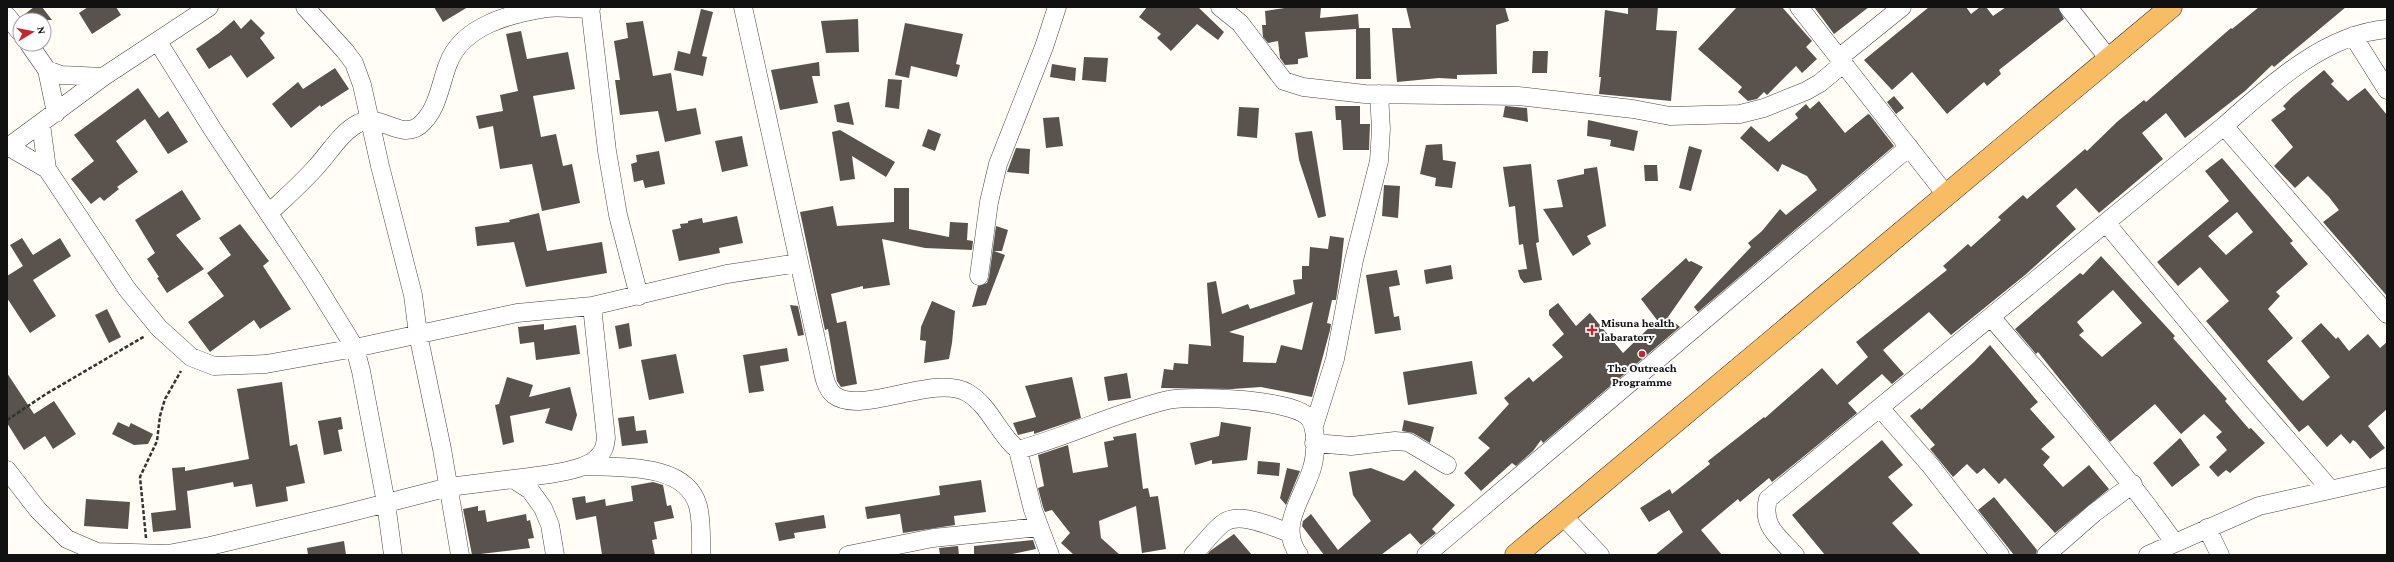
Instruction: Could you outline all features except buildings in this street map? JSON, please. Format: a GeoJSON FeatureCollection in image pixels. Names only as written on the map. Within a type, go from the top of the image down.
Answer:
{"type":"FeatureCollection","features":[{"type":"Feature","properties":{"kind":"highway"},"geometry":{"type":"LineString","coordinates":[[1516,555],[1947,196],[2171,7]]}},
{"type":"Feature","properties":{"kind":"street"},"geometry":{"type":"LineString","coordinates":[[47,169],[8,147],[103,77],[209,7]]}},
{"type":"Feature","properties":{"kind":"street"},"geometry":{"type":"LineString","coordinates":[[305,7],[354,63],[362,85],[371,119],[380,166],[413,295],[418,334],[449,487],[460,555]]}},
{"type":"Feature","properties":{"kind":"street"},"geometry":{"type":"LineString","coordinates":[[743,7],[798,263],[827,385],[834,395],[849,402],[935,389],[955,389],[968,393],[981,405],[1009,442],[1018,450],[1039,527],[1050,555]]}},
{"type":"Feature","properties":{"kind":"street"},"geometry":{"type":"LineString","coordinates":[[979,276],[989,202],[998,164],[1044,47],[1057,7]]}},
{"type":"Feature","properties":{"kind":"street"},"geometry":{"type":"LineString","coordinates":[[1220,7],[1240,23],[1280,78],[1289,84],[1303,87],[1379,94],[1518,96],[1633,109],[1670,116],[1740,114],[1764,108],[1806,91],[1820,83],[1842,60],[1902,7]]}},
{"type":"Feature","properties":{"kind":"street"},"geometry":{"type":"LineString","coordinates":[[1799,7],[1947,196]]}},
{"type":"Feature","properties":{"kind":"street"},"geometry":{"type":"LineString","coordinates":[[2068,7],[2109,59]]}},
{"type":"Feature","properties":{"kind":"street"},"geometry":{"type":"LineString","coordinates":[[269,213],[318,165],[341,137],[358,123],[371,119],[396,129],[408,130],[418,126],[434,106],[448,63],[456,47],[469,34],[492,22],[547,8],[591,8],[607,151],[620,223],[639,296]]}},
{"type":"Feature","properties":{"kind":"street"},"geometry":{"type":"LineString","coordinates":[[1795,555],[1770,527],[1765,513],[1768,499],[2224,126],[2270,86],[2300,65],[2353,36],[2369,31],[2387,29]]}},
{"type":"Feature","properties":{"kind":"street"},"geometry":{"type":"LineString","coordinates":[[2353,36],[2387,90]]}},
{"type":"Feature","properties":{"kind":"street"},"geometry":{"type":"LineString","coordinates":[[158,42],[213,130],[269,213],[355,348],[386,503],[393,555]]}},
{"type":"Feature","properties":{"kind":"street"},"geometry":{"type":"LineString","coordinates":[[35,52],[47,70],[56,113]]}},
{"type":"Feature","properties":{"kind":"street"},"geometry":{"type":"LineString","coordinates":[[47,70],[61,75],[103,77]]}},
{"type":"Feature","properties":{"kind":"street"},"geometry":{"type":"LineString","coordinates":[[1299,555],[1294,548],[1290,533],[1291,518],[1312,467],[1314,434],[1335,359],[1354,260],[1379,161],[1381,129],[1379,94]]}},
{"type":"Feature","properties":{"kind":"street"},"geometry":{"type":"LineString","coordinates":[[41,124],[47,169],[127,289],[159,328],[191,358],[214,366],[233,367],[266,364],[355,348],[516,313],[592,306],[727,274],[798,263]]}},
{"type":"Feature","properties":{"kind":"street"},"geometry":{"type":"LineString","coordinates":[[2224,126],[2387,314]]}},
{"type":"Feature","properties":{"kind":"street"},"geometry":{"type":"LineString","coordinates":[[1426,555],[1909,147]]}},
{"type":"Feature","properties":{"kind":"street"},"geometry":{"type":"LineString","coordinates":[[2106,222],[2241,386],[2330,489]]}},
{"type":"Feature","properties":{"kind":"street"},"geometry":{"type":"LineString","coordinates":[[584,466],[598,458],[605,448],[606,438],[592,306]]}},
{"type":"Feature","properties":{"kind":"street"},"geometry":{"type":"LineString","coordinates":[[1991,317],[2133,484],[2174,542]]}},
{"type":"Feature","properties":{"kind":"street"},"geometry":{"type":"LineString","coordinates":[[1018,450],[1168,400],[1202,396],[1260,403],[1294,410],[1307,416],[1314,434]]}},
{"type":"Feature","properties":{"kind":"street"},"geometry":{"type":"LineString","coordinates":[[1880,408],[1930,465],[2000,555]]}},
{"type":"Feature","properties":{"kind":"street"},"geometry":{"type":"LineString","coordinates":[[1314,434],[1351,446],[1395,441],[1408,442],[1447,465]]}},
{"type":"Feature","properties":{"kind":"street"},"geometry":{"type":"LineString","coordinates":[[7,470],[38,510],[67,539],[97,552],[168,554],[211,551],[449,487],[512,480],[584,466],[651,471],[666,474],[681,482],[692,494],[698,505],[702,526],[701,555]]}},
{"type":"Feature","properties":{"kind":"street"},"geometry":{"type":"LineString","coordinates":[[2148,555],[2174,542],[2259,506],[2387,477]]}},
{"type":"Feature","properties":{"kind":"street"},"geometry":{"type":"LineString","coordinates":[[512,480],[530,490],[543,508],[550,525],[555,555]]}},
{"type":"Feature","properties":{"kind":"street"},"geometry":{"type":"LineString","coordinates":[[2046,555],[2094,514],[2133,484]]}},
{"type":"Feature","properties":{"kind":"street"},"geometry":{"type":"LineString","coordinates":[[1563,516],[1600,555]]}},
{"type":"Feature","properties":{"kind":"street"},"geometry":{"type":"LineString","coordinates":[[1193,555],[1213,532],[1230,519],[1239,518],[1290,533]]}},
{"type":"Feature","properties":{"kind":"street"},"geometry":{"type":"LineString","coordinates":[[848,555],[933,538],[1039,527]]}},
{"type":"Feature","properties":{"kind":"street"},"geometry":{"type":"LineString","coordinates":[[2206,528],[2220,555]]}},
{"type":"Feature","properties":{"kind":"path"},"geometry":{"type":"LineString","coordinates":[[7,420],[46,394],[159,328]]}},
{"type":"Feature","properties":{"kind":"path"},"geometry":{"type":"LineString","coordinates":[[148,553],[140,477],[157,441],[160,416],[165,399],[174,380],[191,358]]}},
{"type":"Feature","properties":{"kind":"place","name":"Misuna health labaratory"},"geometry":{"type":"Point","coordinates":[1592,330]}},
{"type":"Feature","properties":{"kind":"place","name":"The Outreach Programme"},"geometry":{"type":"Point","coordinates":[1642,354]}}]}
